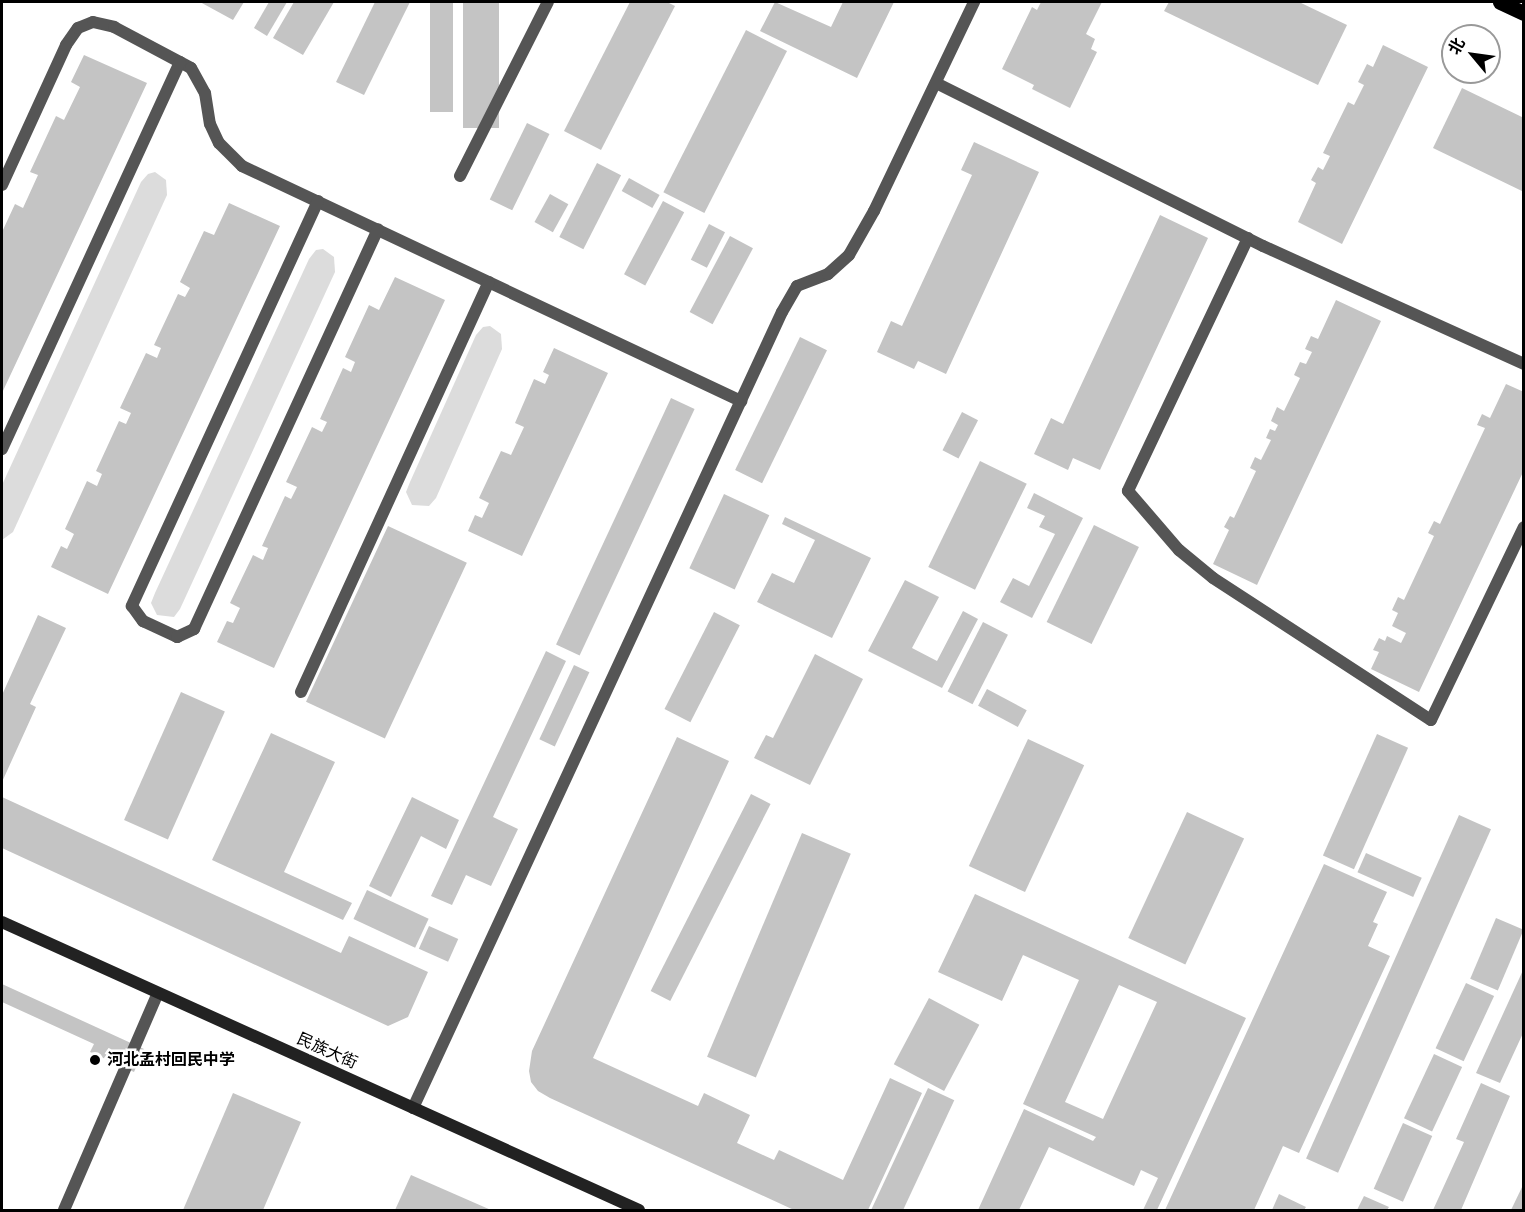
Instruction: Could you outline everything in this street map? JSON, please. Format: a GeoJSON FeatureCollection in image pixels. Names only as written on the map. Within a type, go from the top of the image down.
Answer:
{"type":"FeatureCollection","features":[{"type":"Feature","properties":{"kind":"main road"},"geometry":{"type":"LineString","coordinates":[[1500,2],[1524,13]]}},
{"type":"Feature","properties":{"kind":"main road","name":"民族大街"},"geometry":{"type":"LineString","coordinates":[[2,922],[639,1210]]}},
{"type":"Feature","properties":{"kind":"street"},"geometry":{"type":"LineString","coordinates":[[460,176],[548,2]]}},
{"type":"Feature","properties":{"kind":"street"},"geometry":{"type":"LineString","coordinates":[[413,1108],[741,401],[797,286],[828,274],[849,255],[874,212],[974,2]]}},
{"type":"Feature","properties":{"kind":"street"},"geometry":{"type":"LineString","coordinates":[[2,185],[66,45],[78,28],[93,22],[114,27],[191,68],[205,93],[210,124],[219,143],[242,166],[741,401]]}},
{"type":"Feature","properties":{"kind":"street"},"geometry":{"type":"LineString","coordinates":[[2,448],[180,62]]}},
{"type":"Feature","properties":{"kind":"street"},"geometry":{"type":"LineString","coordinates":[[936,83],[1248,238],[1524,364]]}},
{"type":"Feature","properties":{"kind":"street"},"geometry":{"type":"LineString","coordinates":[[318,201],[132,606],[143,621],[168,633],[177,637],[194,629],[378,229]]}},
{"type":"Feature","properties":{"kind":"street"},"geometry":{"type":"LineString","coordinates":[[1248,238],[1128,491],[1179,550],[1213,578],[1431,720],[1524,527]]}},
{"type":"Feature","properties":{"kind":"street"},"geometry":{"type":"LineString","coordinates":[[301,692],[489,282]]}},
{"type":"Feature","properties":{"kind":"street"},"geometry":{"type":"LineString","coordinates":[[64,1210],[158,993]]}},
{"type":"Feature","properties":{"kind":"shaded area"},"geometry":{"type":"Polygon","coordinates":[[[155,172],[166,180],[167,195],[13,532],[2,540],[2,485],[141,182],[148,174],[155,172]]]}},
{"type":"Feature","properties":{"kind":"shaded area"},"geometry":{"type":"Polygon","coordinates":[[[323,249],[334,257],[335,272],[180,609],[174,617],[157,615],[151,603],[155,593],[309,259],[316,250],[323,249]]]}},
{"type":"Feature","properties":{"kind":"shaded area"},"geometry":{"type":"Polygon","coordinates":[[[490,326],[501,334],[502,349],[436,498],[429,506],[412,505],[406,492],[410,482],[476,335],[483,327],[490,326]]]}},
{"type":"Feature","properties":{"kind":"building"},"geometry":{"type":"Polygon","coordinates":[[[200,2],[244,2],[233,20],[200,2]]]}},
{"type":"Feature","properties":{"kind":"building"},"geometry":{"type":"Polygon","coordinates":[[[269,2],[287,2],[267,36],[254,28],[269,2]]]}},
{"type":"Feature","properties":{"kind":"building"},"geometry":{"type":"Polygon","coordinates":[[[294,2],[334,2],[303,55],[273,38],[294,2]]]}},
{"type":"Feature","properties":{"kind":"building"},"geometry":{"type":"Polygon","coordinates":[[[375,2],[410,2],[364,95],[336,82],[375,2]]]}},
{"type":"Feature","properties":{"kind":"building"},"geometry":{"type":"Polygon","coordinates":[[[430,2],[453,2],[453,112],[430,112],[430,2]]]}},
{"type":"Feature","properties":{"kind":"building"},"geometry":{"type":"Polygon","coordinates":[[[463,2],[499,2],[499,128],[463,128],[463,2]]]}},
{"type":"Feature","properties":{"kind":"building"},"geometry":{"type":"Polygon","coordinates":[[[630,2],[667,2],[675,6],[601,150],[564,131],[630,2]]]}},
{"type":"Feature","properties":{"kind":"building"},"geometry":{"type":"Polygon","coordinates":[[[775,2],[831,27],[843,2],[894,2],[857,78],[760,31],[775,2]]]}},
{"type":"Feature","properties":{"kind":"building"},"geometry":{"type":"Polygon","coordinates":[[[1041,2],[1102,2],[1086,34],[1095,39],[1091,49],[1097,52],[1070,108],[1032,89],[1034,85],[1002,69],[1032,7],[1037,10],[1041,2]]]}},
{"type":"Feature","properties":{"kind":"building"},"geometry":{"type":"Polygon","coordinates":[[[1169,2],[1299,2],[1347,25],[1318,85],[1164,11],[1169,2]]]}},
{"type":"Feature","properties":{"kind":"building"},"geometry":{"type":"Polygon","coordinates":[[[746,30],[787,51],[704,213],[663,192],[746,30]]]}},
{"type":"Feature","properties":{"kind":"building"},"geometry":{"type":"Polygon","coordinates":[[[1383,45],[1428,67],[1342,244],[1298,222],[1316,183],[1311,180],[1318,167],[1323,170],[1330,156],[1323,153],[1348,102],[1354,105],[1364,85],[1358,82],[1367,64],[1373,67],[1383,45]]]}},
{"type":"Feature","properties":{"kind":"building"},"geometry":{"type":"Polygon","coordinates":[[[84,55],[147,83],[2,393],[2,232],[15,204],[23,208],[38,175],[30,172],[56,116],[64,120],[80,87],[71,82],[84,55]]]}},
{"type":"Feature","properties":{"kind":"building"},"geometry":{"type":"Polygon","coordinates":[[[1462,88],[1524,118],[1524,192],[1433,148],[1462,88]]]}},
{"type":"Feature","properties":{"kind":"building"},"geometry":{"type":"Polygon","coordinates":[[[527,123],[549,134],[512,210],[490,199],[527,123]]]}},
{"type":"Feature","properties":{"kind":"building"},"geometry":{"type":"Polygon","coordinates":[[[974,142],[1039,172],[946,374],[918,361],[914,369],[877,352],[891,321],[902,326],[972,175],[961,170],[974,142]]]}},
{"type":"Feature","properties":{"kind":"building"},"geometry":{"type":"Polygon","coordinates":[[[597,163],[621,175],[583,249],[559,237],[597,163]]]}},
{"type":"Feature","properties":{"kind":"building"},"geometry":{"type":"Polygon","coordinates":[[[629,178],[660,195],[652,208],[622,191],[629,178]]]}},
{"type":"Feature","properties":{"kind":"building"},"geometry":{"type":"Polygon","coordinates":[[[550,194],[568,204],[553,232],[534,222],[550,194]]]}},
{"type":"Feature","properties":{"kind":"building"},"geometry":{"type":"Polygon","coordinates":[[[663,201],[684,212],[645,286],[624,274],[663,201]]]}},
{"type":"Feature","properties":{"kind":"building"},"geometry":{"type":"Polygon","coordinates":[[[229,203],[280,226],[108,594],[51,567],[61,546],[67,549],[74,534],[65,529],[87,481],[97,486],[102,474],[96,471],[119,421],[126,424],[131,413],[120,408],[146,353],[157,358],[161,348],[154,345],[178,294],[185,297],[190,288],[180,282],[204,231],[214,235],[229,203]]]}},
{"type":"Feature","properties":{"kind":"building"},"geometry":{"type":"Polygon","coordinates":[[[1160,215],[1208,238],[1100,470],[1073,458],[1068,470],[1034,454],[1051,418],[1063,424],[1160,215]]]}},
{"type":"Feature","properties":{"kind":"building"},"geometry":{"type":"Polygon","coordinates":[[[709,224],[725,232],[707,268],[691,260],[709,224]]]}},
{"type":"Feature","properties":{"kind":"building"},"geometry":{"type":"Polygon","coordinates":[[[730,236],[753,248],[713,324],[690,312],[730,236]]]}},
{"type":"Feature","properties":{"kind":"building"},"geometry":{"type":"Polygon","coordinates":[[[395,277],[445,300],[274,668],[217,642],[227,621],[233,623],[240,608],[230,603],[253,555],[263,560],[268,548],[262,546],[285,496],[291,499],[297,487],[286,482],[312,427],[322,432],[327,422],[320,419],[343,368],[351,372],[355,362],[345,357],[369,305],[379,310],[395,277]]]}},
{"type":"Feature","properties":{"kind":"building"},"geometry":{"type":"Polygon","coordinates":[[[1336,300],[1381,321],[1257,585],[1213,564],[1229,530],[1224,527],[1230,516],[1234,518],[1256,471],[1250,468],[1255,457],[1261,460],[1271,440],[1266,438],[1270,429],[1275,431],[1278,425],[1271,421],[1277,407],[1284,411],[1300,378],[1294,375],[1300,362],[1306,364],[1312,352],[1305,349],[1311,336],[1318,339],[1336,300]]]}},
{"type":"Feature","properties":{"kind":"building"},"geometry":{"type":"Polygon","coordinates":[[[800,337],[827,350],[762,483],[735,470],[800,337]]]}},
{"type":"Feature","properties":{"kind":"building"},"geometry":{"type":"Polygon","coordinates":[[[554,348],[608,373],[522,556],[468,531],[475,515],[482,518],[489,503],[479,498],[501,451],[511,455],[524,427],[515,423],[534,379],[545,384],[549,375],[543,372],[554,348]]]}},
{"type":"Feature","properties":{"kind":"building"},"geometry":{"type":"Polygon","coordinates":[[[1506,384],[1524,392],[1524,470],[1419,692],[1371,669],[1379,652],[1373,650],[1379,638],[1385,641],[1387,636],[1401,643],[1406,633],[1392,626],[1398,613],[1392,610],[1398,597],[1404,600],[1434,536],[1428,533],[1434,521],[1440,524],[1485,428],[1477,425],[1482,414],[1490,418],[1506,384]]]}},
{"type":"Feature","properties":{"kind":"building"},"geometry":{"type":"Polygon","coordinates":[[[671,398],[695,409],[580,656],[556,645],[671,398]]]}},
{"type":"Feature","properties":{"kind":"building"},"geometry":{"type":"Polygon","coordinates":[[[962,412],[978,420],[959,458],[942,450],[962,412]]]}},
{"type":"Feature","properties":{"kind":"building"},"geometry":{"type":"Polygon","coordinates":[[[980,461],[1027,484],[975,590],[928,567],[980,461]]]}},
{"type":"Feature","properties":{"kind":"building"},"geometry":{"type":"Polygon","coordinates":[[[1034,493],[1083,518],[1032,618],[1000,602],[1013,578],[1029,586],[1055,534],[1039,527],[1045,516],[1027,508],[1034,493]]]}},
{"type":"Feature","properties":{"kind":"building"},"geometry":{"type":"Polygon","coordinates":[[[724,494],[769,515],[735,589],[689,568],[724,494]]]}},
{"type":"Feature","properties":{"kind":"building"},"geometry":{"type":"Polygon","coordinates":[[[785,517],[871,558],[832,638],[757,602],[772,573],[794,583],[815,540],[782,524],[785,517]]]}},
{"type":"Feature","properties":{"kind":"building"},"geometry":{"type":"Polygon","coordinates":[[[1094,525],[1139,547],[1092,644],[1047,622],[1094,525]]]}},
{"type":"Feature","properties":{"kind":"building"},"geometry":{"type":"Polygon","coordinates":[[[388,526],[467,563],[385,739],[306,702],[388,526]]]}},
{"type":"Feature","properties":{"kind":"building"},"geometry":{"type":"Polygon","coordinates":[[[905,580],[939,597],[912,648],[937,661],[963,611],[978,619],[942,688],[868,651],[905,580]]]}},
{"type":"Feature","properties":{"kind":"building"},"geometry":{"type":"Polygon","coordinates":[[[714,612],[740,625],[690,722],[665,709],[714,612]]]}},
{"type":"Feature","properties":{"kind":"building"},"geometry":{"type":"Polygon","coordinates":[[[38,615],[66,628],[30,704],[36,707],[2,782],[2,695],[38,615]]]}},
{"type":"Feature","properties":{"kind":"building"},"geometry":{"type":"Polygon","coordinates":[[[983,622],[1008,635],[973,704],[948,691],[983,622]]]}},
{"type":"Feature","properties":{"kind":"building"},"geometry":{"type":"Polygon","coordinates":[[[546,651],[566,661],[493,817],[518,829],[491,886],[466,875],[452,905],[431,896],[546,651]]]}},
{"type":"Feature","properties":{"kind":"building"},"geometry":{"type":"Polygon","coordinates":[[[815,654],[863,679],[810,785],[754,758],[766,735],[773,738],[815,654]]]}},
{"type":"Feature","properties":{"kind":"building"},"geometry":{"type":"Polygon","coordinates":[[[574,665],[589,672],[555,747],[539,739],[574,665]]]}},
{"type":"Feature","properties":{"kind":"building"},"geometry":{"type":"Polygon","coordinates":[[[987,689],[1027,710],[1018,727],[978,706],[987,689]]]}},
{"type":"Feature","properties":{"kind":"building"},"geometry":{"type":"Polygon","coordinates":[[[181,692],[225,712],[168,839],[124,820],[181,692]]]}},
{"type":"Feature","properties":{"kind":"building"},"geometry":{"type":"Polygon","coordinates":[[[271,733],[335,762],[284,872],[352,903],[343,920],[212,860],[271,733]]]}},
{"type":"Feature","properties":{"kind":"building"},"geometry":{"type":"Polygon","coordinates":[[[1377,734],[1408,748],[1354,869],[1323,856],[1377,734]]]}},
{"type":"Feature","properties":{"kind":"building"},"geometry":{"type":"Polygon","coordinates":[[[677,737],[729,761],[593,1058],[698,1106],[704,1093],[750,1115],[737,1143],[774,1160],[779,1150],[843,1180],[890,1078],[922,1093],[868,1210],[794,1210],[550,1098],[538,1091],[531,1082],[529,1071],[532,1051],[677,737]]]}},
{"type":"Feature","properties":{"kind":"building"},"geometry":{"type":"Polygon","coordinates":[[[1028,739],[1084,765],[1025,892],[969,866],[1028,739]]]}},
{"type":"Feature","properties":{"kind":"building"},"geometry":{"type":"Polygon","coordinates":[[[751,794],[771,804],[670,1001],[651,991],[751,794]]]}},
{"type":"Feature","properties":{"kind":"building"},"geometry":{"type":"Polygon","coordinates":[[[2,797],[341,953],[349,936],[428,972],[408,1017],[388,1026],[2,848],[2,797]]]}},
{"type":"Feature","properties":{"kind":"building"},"geometry":{"type":"Polygon","coordinates":[[[412,797],[459,820],[446,849],[421,836],[391,897],[369,886],[412,797]]]}},
{"type":"Feature","properties":{"kind":"building"},"geometry":{"type":"Polygon","coordinates":[[[1187,812],[1244,839],[1185,965],[1128,938],[1187,812]]]}},
{"type":"Feature","properties":{"kind":"building"},"geometry":{"type":"Polygon","coordinates":[[[1459,815],[1491,829],[1338,1173],[1306,1158],[1459,815]]]}},
{"type":"Feature","properties":{"kind":"building"},"geometry":{"type":"Polygon","coordinates":[[[802,833],[851,854],[756,1077],[707,1057],[802,833]]]}},
{"type":"Feature","properties":{"kind":"building"},"geometry":{"type":"Polygon","coordinates":[[[1366,853],[1422,878],[1413,897],[1357,872],[1366,853]]]}},
{"type":"Feature","properties":{"kind":"building"},"geometry":{"type":"Polygon","coordinates":[[[1324,864],[1387,892],[1373,922],[1378,924],[1368,946],[1390,956],[1299,1153],[1283,1146],[1254,1210],[1165,1210],[1324,864]]]}},
{"type":"Feature","properties":{"kind":"building"},"geometry":{"type":"Polygon","coordinates":[[[367,890],[429,919],[415,948],[353,919],[367,890]]]}},
{"type":"Feature","properties":{"kind":"building"},"geometry":{"type":"Polygon","coordinates":[[[975,894],[1246,1018],[1157,1210],[1143,1210],[1158,1178],[1141,1170],[1134,1186],[1049,1147],[1019,1210],[978,1210],[1024,1109],[1093,1141],[1096,1137],[1023,1104],[1079,980],[1023,955],[1002,1001],[938,972],[975,894]],[[1119,985],[1065,1102],[1103,1119],[1157,1002],[1119,985]]]}},
{"type":"Feature","properties":{"kind":"building"},"geometry":{"type":"Polygon","coordinates":[[[1496,918],[1524,930],[1498,990],[1470,979],[1496,918]]]}},
{"type":"Feature","properties":{"kind":"building"},"geometry":{"type":"Polygon","coordinates":[[[429,926],[458,939],[448,962],[419,949],[429,926]]]}},
{"type":"Feature","properties":{"kind":"building"},"geometry":{"type":"Polygon","coordinates":[[[1524,968],[1524,1031],[1500,1083],[1476,1073],[1524,968]]]}},
{"type":"Feature","properties":{"kind":"building"},"geometry":{"type":"Polygon","coordinates":[[[1466,983],[1494,996],[1464,1061],[1436,1048],[1466,983]]]}},
{"type":"Feature","properties":{"kind":"building"},"geometry":{"type":"Polygon","coordinates":[[[2,984],[144,1049],[134,1072],[90,1052],[94,1044],[2,1002],[2,984]]]}},
{"type":"Feature","properties":{"kind":"building"},"geometry":{"type":"Polygon","coordinates":[[[929,998],[979,1025],[944,1091],[894,1064],[929,998]]]}},
{"type":"Feature","properties":{"kind":"building"},"geometry":{"type":"Polygon","coordinates":[[[1434,1054],[1462,1067],[1432,1131],[1404,1118],[1434,1054]]]}},
{"type":"Feature","properties":{"kind":"building"},"geometry":{"type":"Polygon","coordinates":[[[1481,1083],[1510,1096],[1461,1210],[1433,1210],[1464,1142],[1456,1139],[1481,1083]]]}},
{"type":"Feature","properties":{"kind":"building"},"geometry":{"type":"Polygon","coordinates":[[[928,1088],[954,1100],[903,1210],[871,1209],[928,1088]]]}},
{"type":"Feature","properties":{"kind":"building"},"geometry":{"type":"Polygon","coordinates":[[[233,1093],[301,1122],[263,1210],[183,1210],[233,1093]]]}},
{"type":"Feature","properties":{"kind":"building"},"geometry":{"type":"Polygon","coordinates":[[[1403,1123],[1432,1136],[1403,1202],[1374,1189],[1403,1123]]]}},
{"type":"Feature","properties":{"kind":"building"},"geometry":{"type":"Polygon","coordinates":[[[411,1175],[491,1210],[395,1210],[411,1175]]]}},
{"type":"Feature","properties":{"kind":"building"},"geometry":{"type":"Polygon","coordinates":[[[1524,1183],[1524,1210],[1511,1210],[1524,1183]]]}},
{"type":"Feature","properties":{"kind":"building"},"geometry":{"type":"Polygon","coordinates":[[[1279,1194],[1306,1207],[1304,1210],[1272,1210],[1279,1194]]]}},
{"type":"Feature","properties":{"kind":"building"},"geometry":{"type":"Polygon","coordinates":[[[1364,1196],[1389,1207],[1387,1210],[1357,1210],[1364,1196]]]}},
{"type":"Feature","properties":{"kind":"place","name":"河北孟村回民中学"},"geometry":{"type":"Point","coordinates":[95,1060]}}]}
